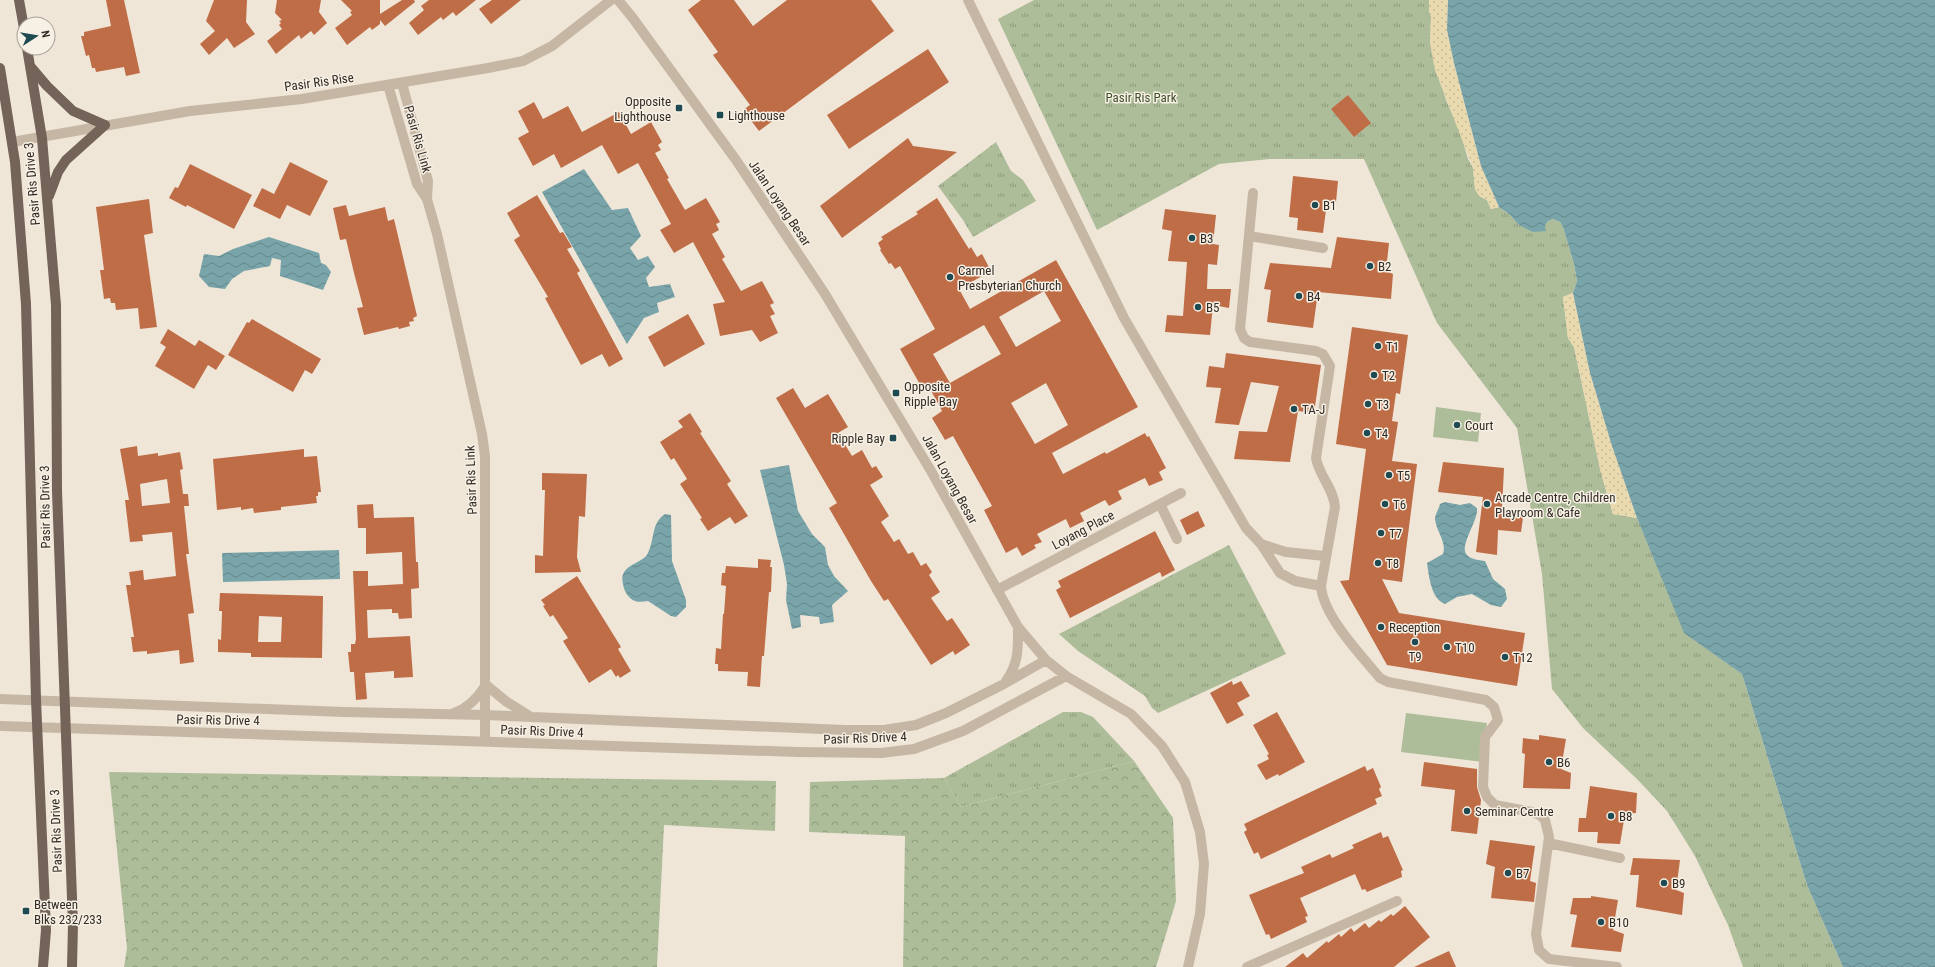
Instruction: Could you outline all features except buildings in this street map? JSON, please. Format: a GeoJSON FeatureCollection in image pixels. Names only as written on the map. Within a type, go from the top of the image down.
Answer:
{"type":"FeatureCollection","features":[{"type":"Feature","properties":{"kind":"main road"},"geometry":{"type":"LineString","coordinates":[[19,0],[22,16]]}},
{"type":"Feature","properties":{"kind":"main road","name":"Pasir Ris Drive 3"},"geometry":{"type":"LineString","coordinates":[[28,56],[42,138],[56,306],[57,491],[73,925],[72,967]]}},
{"type":"Feature","properties":{"kind":"main road"},"geometry":{"type":"LineString","coordinates":[[30,66],[47,86],[73,111],[105,125],[66,160],[52,185],[47,202]]}},
{"type":"Feature","properties":{"kind":"main road","name":"Pasir Ris Drive 3"},"geometry":{"type":"LineString","coordinates":[[0,68],[12,142],[26,304],[36,700],[46,930],[43,967]]}},
{"type":"Feature","properties":{"kind":"street","name":"Pasir Ris Rise"},"geometry":{"type":"LineString","coordinates":[[12,142],[42,138],[190,110],[302,99],[402,83],[522,61],[552,46],[611,0]]}},
{"type":"Feature","properties":{"kind":"street","name":"Jalan Loyang Besar"},"geometry":{"type":"LineString","coordinates":[[618,0],[632,16],[736,160],[821,288],[928,464],[1018,627],[1046,660],[1066,676],[1131,714],[1162,746],[1185,782],[1200,832],[1204,864],[1200,914],[1188,967]]}},
{"type":"Feature","properties":{"kind":"street"},"geometry":{"type":"LineString","coordinates":[[968,0],[1124,318],[1246,528],[1261,544],[1280,573],[1295,581],[1321,586]]}},
{"type":"Feature","properties":{"kind":"street","name":"Pasir Ris Link"},"geometry":{"type":"LineString","coordinates":[[402,83],[428,181],[427,199],[450,291],[482,434],[485,456],[485,742]]}},
{"type":"Feature","properties":{"kind":"street","name":"Pasir Ris Link"},"geometry":{"type":"LineString","coordinates":[[388,85],[417,184],[427,199]]}},
{"type":"Feature","properties":{"kind":"street"},"geometry":{"type":"LineString","coordinates":[[1253,193],[1240,329],[1244,338],[1250,342],[1316,351],[1323,354],[1330,366],[1316,458],[1318,467],[1334,499],[1321,586],[1321,594],[1326,606],[1342,630],[1380,678],[1388,682],[1486,700],[1494,707],[1498,720],[1485,737],[1483,787],[1487,797],[1494,805],[1532,812],[1540,816],[1545,820],[1548,829],[1548,843],[1536,934],[1539,950],[1549,959],[1618,967]]}},
{"type":"Feature","properties":{"kind":"street"},"geometry":{"type":"LineString","coordinates":[[1249,236],[1323,248]]}},
{"type":"Feature","properties":{"kind":"street","name":"Loyang Place"},"geometry":{"type":"LineString","coordinates":[[997,590],[1181,493]]}},
{"type":"Feature","properties":{"kind":"street"},"geometry":{"type":"LineString","coordinates":[[1160,504],[1177,539]]}},
{"type":"Feature","properties":{"kind":"street"},"geometry":{"type":"LineString","coordinates":[[1261,544],[1286,552],[1325,556]]}},
{"type":"Feature","properties":{"kind":"street"},"geometry":{"type":"LineString","coordinates":[[1002,685],[1014,670],[1017,656],[1018,627]]}},
{"type":"Feature","properties":{"kind":"street","name":"Pasir Ris Drive 4"},"geometry":{"type":"LineString","coordinates":[[0,700],[36,700],[344,712],[485,715],[846,730],[884,730],[916,725],[946,713],[1002,685],[1046,660]]}},
{"type":"Feature","properties":{"kind":"street","name":"Pasir Ris Drive 4"},"geometry":{"type":"LineString","coordinates":[[0,726],[798,752],[888,752],[914,749],[957,734],[1066,676]]}},
{"type":"Feature","properties":{"kind":"street"},"geometry":{"type":"LineString","coordinates":[[452,714],[464,709],[474,701],[486,684],[508,702],[533,717]]}},
{"type":"Feature","properties":{"kind":"street"},"geometry":{"type":"LineString","coordinates":[[1548,843],[1620,858]]}},
{"type":"Feature","properties":{"kind":"street"},"geometry":{"type":"LineString","coordinates":[[1247,967],[1397,900]]}},
{"type":"Feature","properties":{"kind":"green space","name":"Pasir Ris Park"},"geometry":{"type":"Polygon","coordinates":[[[1034,0],[1429,0],[1429,11],[1431,17],[1430,43],[1446,100],[1460,131],[1468,159],[1473,168],[1475,189],[1479,196],[1487,200],[1491,209],[1499,207],[1509,214],[1519,225],[1545,231],[1545,226],[1548,221],[1553,219],[1560,222],[1563,227],[1574,264],[1577,281],[1573,293],[1563,297],[1568,338],[1574,347],[1601,473],[1613,514],[1637,518],[1685,633],[1742,674],[1807,885],[1843,967],[1743,967],[1728,925],[1695,856],[1667,811],[1637,779],[1583,728],[1552,689],[1542,574],[1517,428],[1437,323],[1364,159],[1270,159],[1219,164],[1097,230],[998,19],[1034,0]]]}},
{"type":"Feature","properties":{"kind":"green space"},"geometry":{"type":"Polygon","coordinates":[[[996,142],[1011,171],[1023,180],[1036,201],[973,237],[963,220],[938,186],[996,142]]]}},
{"type":"Feature","properties":{"kind":"green space","name":"Court"},"geometry":{"type":"Polygon","coordinates":[[[1436,407],[1481,413],[1478,442],[1433,437],[1436,407]]]}},
{"type":"Feature","properties":{"kind":"green space"},"geometry":{"type":"Polygon","coordinates":[[[1229,545],[1286,654],[1158,713],[1152,708],[1145,696],[1078,651],[1059,634],[1229,545]]]}},
{"type":"Feature","properties":{"kind":"green space"},"geometry":{"type":"Polygon","coordinates":[[[1063,712],[1081,712],[1093,717],[1134,761],[961,807],[944,778],[1063,712]]]}},
{"type":"Feature","properties":{"kind":"green space"},"geometry":{"type":"Polygon","coordinates":[[[1406,713],[1487,723],[1483,762],[1401,752],[1406,713]]]}},
{"type":"Feature","properties":{"kind":"green space"},"geometry":{"type":"Polygon","coordinates":[[[1134,761],[1173,818],[1176,901],[1156,967],[903,967],[905,836],[809,832],[810,782],[944,778],[961,807],[1134,761]]]}},
{"type":"Feature","properties":{"kind":"green space"},"geometry":{"type":"Polygon","coordinates":[[[109,772],[776,781],[775,831],[664,825],[657,967],[124,967],[127,948],[109,772]]]}},
{"type":"Feature","properties":{"kind":"sand"},"geometry":{"type":"Polygon","coordinates":[[[1429,0],[1448,0],[1447,30],[1454,63],[1481,166],[1499,207],[1491,209],[1487,200],[1479,196],[1475,189],[1473,168],[1435,70],[1430,43],[1431,17],[1429,11],[1429,0]]]}},
{"type":"Feature","properties":{"kind":"sand"},"geometry":{"type":"Polygon","coordinates":[[[1573,293],[1590,373],[1612,446],[1637,518],[1613,514],[1601,473],[1574,347],[1568,338],[1563,297],[1573,293]]]}},
{"type":"Feature","properties":{"kind":"water"},"geometry":{"type":"Polygon","coordinates":[[[1448,0],[1935,0],[1935,967],[1843,967],[1807,885],[1742,674],[1684,633],[1637,518],[1612,446],[1590,373],[1573,293],[1577,281],[1574,264],[1563,227],[1560,222],[1553,219],[1548,221],[1545,226],[1546,231],[1533,232],[1519,225],[1509,214],[1499,207],[1481,166],[1454,63],[1447,30],[1448,0]]]}},
{"type":"Feature","properties":{"kind":"water"},"geometry":{"type":"Polygon","coordinates":[[[584,169],[612,210],[628,208],[641,236],[630,248],[638,260],[648,256],[655,267],[646,278],[649,287],[670,284],[675,297],[657,303],[659,312],[644,318],[627,344],[542,192],[584,169]]]}},
{"type":"Feature","properties":{"kind":"water"},"geometry":{"type":"Polygon","coordinates":[[[269,237],[319,253],[321,263],[326,265],[331,272],[323,290],[280,276],[281,260],[272,258],[270,266],[244,271],[232,279],[225,289],[209,287],[199,276],[204,254],[219,256],[233,249],[269,237]]]}},
{"type":"Feature","properties":{"kind":"water"},"geometry":{"type":"Polygon","coordinates":[[[789,465],[798,511],[812,534],[825,547],[828,565],[834,576],[848,591],[832,605],[834,622],[820,624],[819,617],[800,615],[801,627],[792,629],[786,600],[787,584],[784,565],[760,470],[789,465]]]}},
{"type":"Feature","properties":{"kind":"water"},"geometry":{"type":"Polygon","coordinates":[[[1445,502],[1460,505],[1470,503],[1477,508],[1477,513],[1465,546],[1465,551],[1471,558],[1485,561],[1493,579],[1505,589],[1507,599],[1501,607],[1491,605],[1472,594],[1457,597],[1445,604],[1440,601],[1434,592],[1427,563],[1443,554],[1444,545],[1435,519],[1440,504],[1445,502]]]}},
{"type":"Feature","properties":{"kind":"water"},"geometry":{"type":"Polygon","coordinates":[[[665,514],[671,515],[672,561],[686,600],[686,607],[676,617],[671,616],[648,601],[639,602],[632,600],[626,593],[622,577],[627,569],[645,557],[648,553],[657,522],[665,514]]]}},
{"type":"Feature","properties":{"kind":"water"},"geometry":{"type":"Polygon","coordinates":[[[339,550],[340,579],[223,582],[222,553],[339,550]]]}},
{"type":"Feature","properties":{"kind":"place","name":"Opposite Lighthouse"},"geometry":{"type":"Point","coordinates":[679,108]}},
{"type":"Feature","properties":{"kind":"place","name":"Lighthouse"},"geometry":{"type":"Point","coordinates":[720,115]}},
{"type":"Feature","properties":{"kind":"place","name":"B1"},"geometry":{"type":"Point","coordinates":[1315,205]}},
{"type":"Feature","properties":{"kind":"place","name":"B3"},"geometry":{"type":"Point","coordinates":[1192,238]}},
{"type":"Feature","properties":{"kind":"place","name":"B2"},"geometry":{"type":"Point","coordinates":[1370,266]}},
{"type":"Feature","properties":{"kind":"place","name":"Carmel Presbyterian Church"},"geometry":{"type":"Point","coordinates":[950,277]}},
{"type":"Feature","properties":{"kind":"place","name":"B4"},"geometry":{"type":"Point","coordinates":[1299,296]}},
{"type":"Feature","properties":{"kind":"place","name":"B5"},"geometry":{"type":"Point","coordinates":[1198,307]}},
{"type":"Feature","properties":{"kind":"place","name":"T1"},"geometry":{"type":"Point","coordinates":[1378,346]}},
{"type":"Feature","properties":{"kind":"place","name":"T2"},"geometry":{"type":"Point","coordinates":[1374,375]}},
{"type":"Feature","properties":{"kind":"place","name":"Opposite Ripple Bay"},"geometry":{"type":"Point","coordinates":[896,393]}},
{"type":"Feature","properties":{"kind":"place","name":"T3"},"geometry":{"type":"Point","coordinates":[1368,404]}},
{"type":"Feature","properties":{"kind":"place","name":"TA-J"},"geometry":{"type":"Point","coordinates":[1294,409]}},
{"type":"Feature","properties":{"kind":"place","name":"Court"},"geometry":{"type":"Point","coordinates":[1457,425]}},
{"type":"Feature","properties":{"kind":"place","name":"T4"},"geometry":{"type":"Point","coordinates":[1367,433]}},
{"type":"Feature","properties":{"kind":"place","name":"Ripple Bay"},"geometry":{"type":"Point","coordinates":[893,438]}},
{"type":"Feature","properties":{"kind":"place","name":"T5"},"geometry":{"type":"Point","coordinates":[1389,475]}},
{"type":"Feature","properties":{"kind":"place","name":"T6"},"geometry":{"type":"Point","coordinates":[1385,504]}},
{"type":"Feature","properties":{"kind":"place","name":"Arcade Centre, Children Playroom & Cafe"},"geometry":{"type":"Point","coordinates":[1487,504]}},
{"type":"Feature","properties":{"kind":"place","name":"T7"},"geometry":{"type":"Point","coordinates":[1381,533]}},
{"type":"Feature","properties":{"kind":"place","name":"T8"},"geometry":{"type":"Point","coordinates":[1378,563]}},
{"type":"Feature","properties":{"kind":"place","name":"Reception"},"geometry":{"type":"Point","coordinates":[1381,627]}},
{"type":"Feature","properties":{"kind":"place","name":"T9"},"geometry":{"type":"Point","coordinates":[1415,642]}},
{"type":"Feature","properties":{"kind":"place","name":"T10"},"geometry":{"type":"Point","coordinates":[1447,647]}},
{"type":"Feature","properties":{"kind":"place","name":"T12"},"geometry":{"type":"Point","coordinates":[1505,657]}},
{"type":"Feature","properties":{"kind":"place","name":"B6"},"geometry":{"type":"Point","coordinates":[1549,762]}},
{"type":"Feature","properties":{"kind":"place","name":"Seminar Centre"},"geometry":{"type":"Point","coordinates":[1467,811]}},
{"type":"Feature","properties":{"kind":"place","name":"B8"},"geometry":{"type":"Point","coordinates":[1611,816]}},
{"type":"Feature","properties":{"kind":"place","name":"B7"},"geometry":{"type":"Point","coordinates":[1508,873]}},
{"type":"Feature","properties":{"kind":"place","name":"B9"},"geometry":{"type":"Point","coordinates":[1664,883]}},
{"type":"Feature","properties":{"kind":"place","name":"Between Blks 232/233"},"geometry":{"type":"Point","coordinates":[26,911]}},
{"type":"Feature","properties":{"kind":"place","name":"B10"},"geometry":{"type":"Point","coordinates":[1601,922]}}]}
